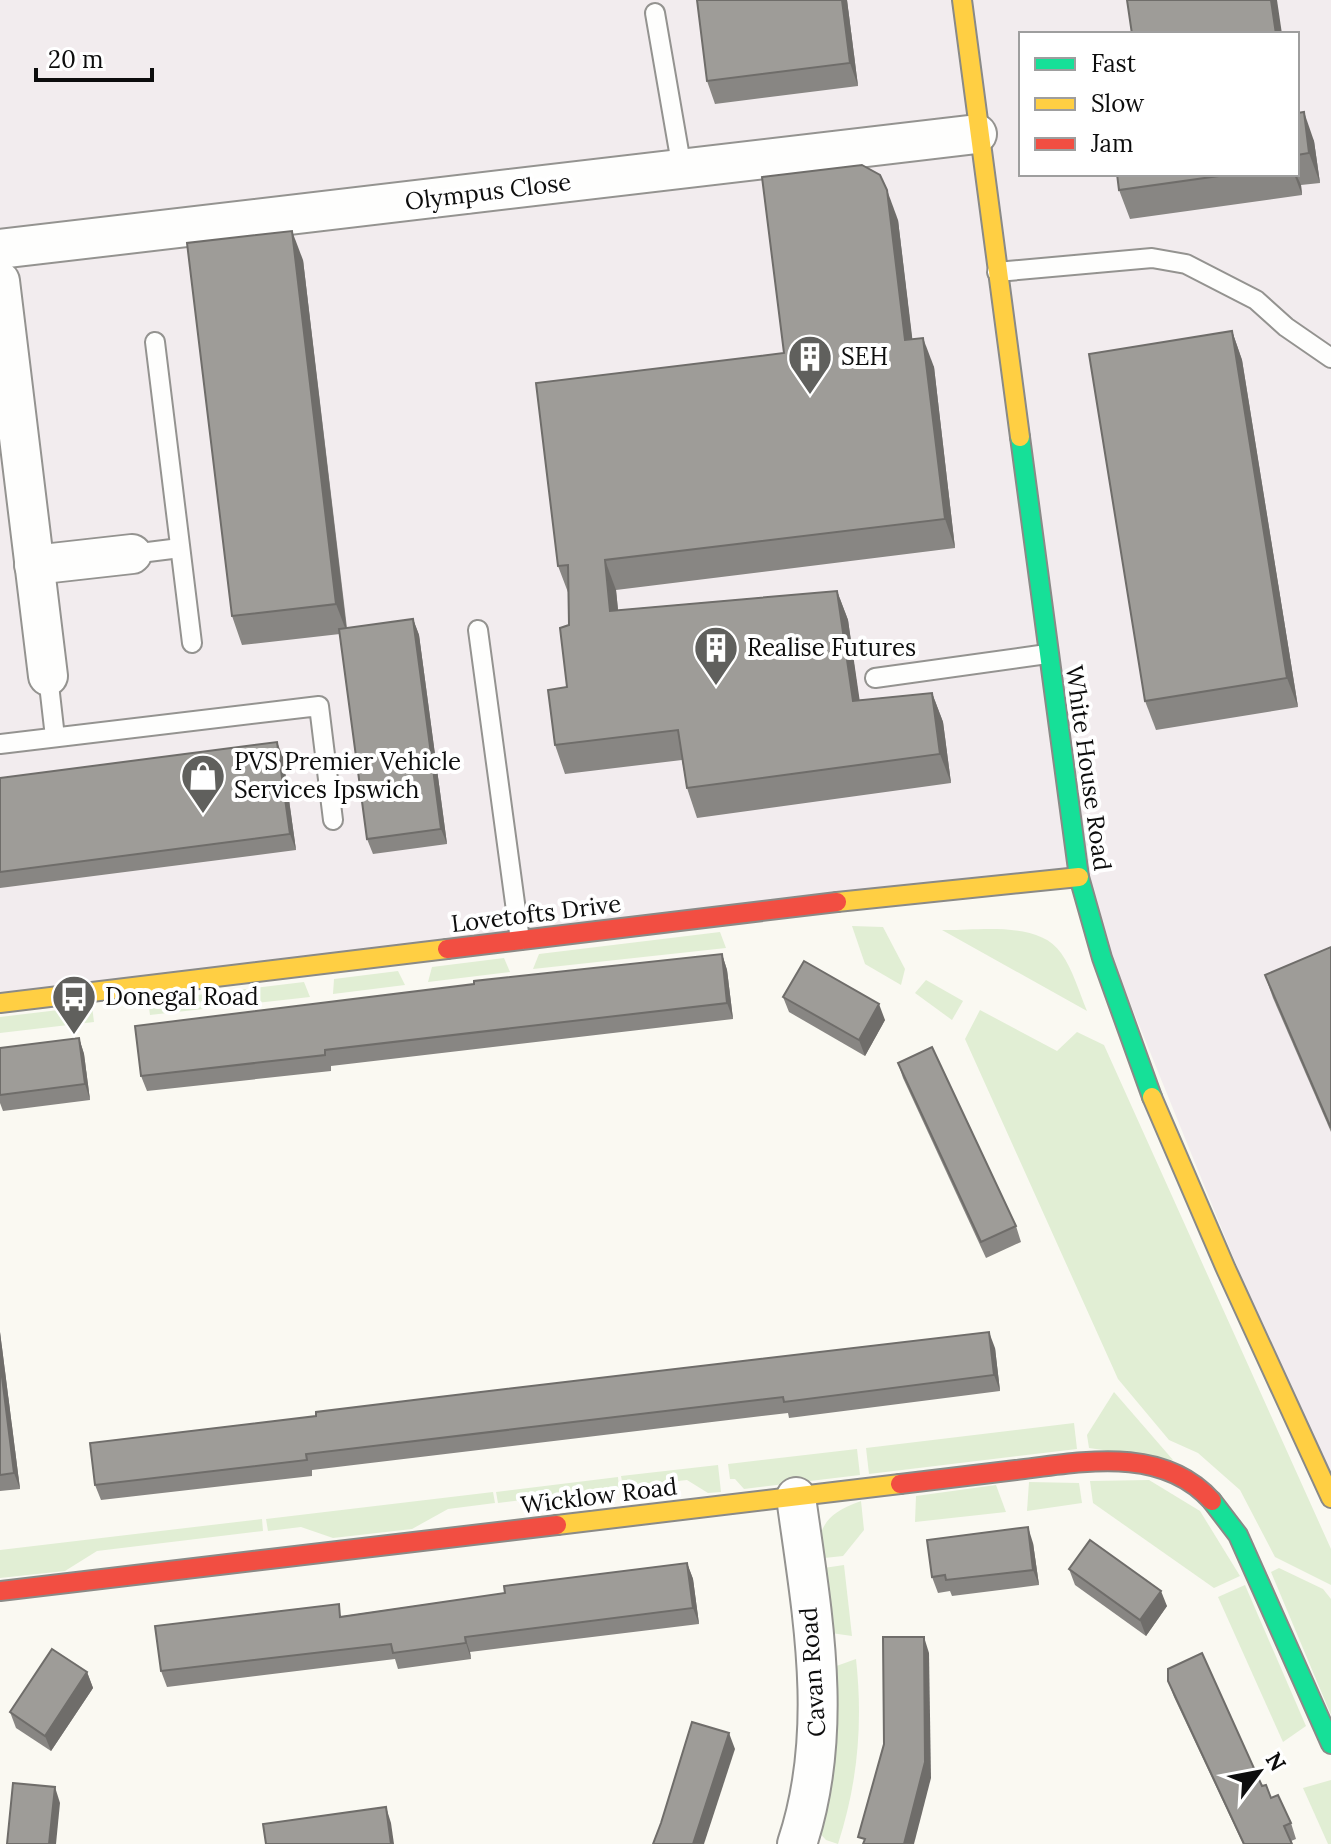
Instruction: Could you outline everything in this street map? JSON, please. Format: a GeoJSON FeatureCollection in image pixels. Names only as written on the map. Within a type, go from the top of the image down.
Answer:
{"type":"FeatureCollection","features":[{"type":"Feature","properties":{"kind":"street","name":"White House Road"},"geometry":{"type":"LineString","coordinates":[[962,0],[977,134],[1079,877],[1109,986],[1145,1086],[1331,1498]]}},
{"type":"Feature","properties":{"kind":"street","name":"Olympus Close"},"geometry":{"type":"LineString","coordinates":[[0,249],[977,134]]}},
{"type":"Feature","properties":{"kind":"street"},"geometry":{"type":"LineString","coordinates":[[0,281],[48,676]]}},
{"type":"Feature","properties":{"kind":"street"},"geometry":{"type":"LineString","coordinates":[[34,565],[132,554]]}},
{"type":"Feature","properties":{"kind":"street","name":"Lovetofts Drive"},"geometry":{"type":"LineString","coordinates":[[0,1003],[1079,877]]}},
{"type":"Feature","properties":{"kind":"street","name":"Wicklow Road"},"geometry":{"type":"LineString","coordinates":[[0,1591],[1111,1460],[1150,1462],[1168,1468],[1213,1500],[1238,1535],[1331,1744]]}},
{"type":"Feature","properties":{"kind":"street","name":"Cavan Road"},"geometry":{"type":"LineString","coordinates":[[796,1497],[820,1713],[813,1787],[797,1844]]}},
{"type":"Feature","properties":{"kind":"lane"},"geometry":{"type":"LineString","coordinates":[[655,13],[682,169]]}},
{"type":"Feature","properties":{"kind":"lane"},"geometry":{"type":"LineString","coordinates":[[997,272],[1152,258],[1186,264],[1220,278],[1256,300],[1286,327],[1331,358]]}},
{"type":"Feature","properties":{"kind":"lane"},"geometry":{"type":"LineString","coordinates":[[155,342],[192,643]]}},
{"type":"Feature","properties":{"kind":"lane"},"geometry":{"type":"LineString","coordinates":[[132,554],[180,548]]}},
{"type":"Feature","properties":{"kind":"lane"},"geometry":{"type":"LineString","coordinates":[[478,630],[520,940]]}},
{"type":"Feature","properties":{"kind":"lane"},"geometry":{"type":"LineString","coordinates":[[875,678],[1047,654]]}},
{"type":"Feature","properties":{"kind":"lane"},"geometry":{"type":"LineString","coordinates":[[48,676],[55,737]]}},
{"type":"Feature","properties":{"kind":"lane"},"geometry":{"type":"LineString","coordinates":[[0,744],[319,706],[333,820]]}},
{"type":"Feature","properties":{"kind":"shaded area"},"geometry":{"type":"Polygon","coordinates":[[[0,0],[1331,0],[1331,1498],[1079,877],[0,1004],[0,0]]]}},
{"type":"Feature","properties":{"kind":"green space"},"geometry":{"type":"Polygon","coordinates":[[[852,926],[883,927],[905,969],[901,985],[865,964],[852,926]]]}},
{"type":"Feature","properties":{"kind":"green space"},"geometry":{"type":"Polygon","coordinates":[[[942,930],[1023,931],[1051,943],[1069,967],[1087,1011],[942,930]]]}},
{"type":"Feature","properties":{"kind":"green space"},"geometry":{"type":"Polygon","coordinates":[[[720,932],[726,948],[533,969],[539,954],[720,932]]]}},
{"type":"Feature","properties":{"kind":"green space"},"geometry":{"type":"Polygon","coordinates":[[[504,958],[510,972],[428,982],[432,967],[504,958]]]}},
{"type":"Feature","properties":{"kind":"green space"},"geometry":{"type":"Polygon","coordinates":[[[398,971],[405,985],[333,994],[334,979],[398,971]]]}},
{"type":"Feature","properties":{"kind":"green space"},"geometry":{"type":"Polygon","coordinates":[[[926,980],[963,1001],[952,1020],[915,993],[926,980]]]}},
{"type":"Feature","properties":{"kind":"green space"},"geometry":{"type":"Polygon","coordinates":[[[304,982],[310,997],[150,1015],[148,1001],[304,982]]]}},
{"type":"Feature","properties":{"kind":"green space"},"geometry":{"type":"Polygon","coordinates":[[[92,1006],[94,1022],[0,1033],[0,1017],[92,1006]]]}},
{"type":"Feature","properties":{"kind":"green space"},"geometry":{"type":"Polygon","coordinates":[[[980,1010],[1057,1051],[1077,1032],[1104,1045],[1331,1549],[1331,1585],[1275,1557],[1240,1490],[1198,1453],[1169,1440],[1118,1379],[965,1039],[980,1010]]]}},
{"type":"Feature","properties":{"kind":"green space"},"geometry":{"type":"Polygon","coordinates":[[[1114,1392],[1173,1460],[1089,1448],[1087,1435],[1114,1392]]]}},
{"type":"Feature","properties":{"kind":"green space"},"geometry":{"type":"Polygon","coordinates":[[[1074,1423],[1077,1449],[869,1474],[866,1448],[1074,1423]]]}},
{"type":"Feature","properties":{"kind":"green space"},"geometry":{"type":"Polygon","coordinates":[[[857,1449],[860,1475],[744,1489],[735,1479],[730,1479],[728,1464],[857,1449]]]}},
{"type":"Feature","properties":{"kind":"green space"},"geometry":{"type":"Polygon","coordinates":[[[718,1465],[721,1492],[708,1493],[687,1480],[623,1487],[621,1476],[718,1465]]]}},
{"type":"Feature","properties":{"kind":"green space"},"geometry":{"type":"Polygon","coordinates":[[[618,1477],[619,1488],[498,1503],[496,1492],[618,1477]]]}},
{"type":"Feature","properties":{"kind":"green space"},"geometry":{"type":"Polygon","coordinates":[[[1149,1480],[1200,1511],[1240,1576],[1214,1588],[1093,1503],[1090,1481],[1149,1480]]]}},
{"type":"Feature","properties":{"kind":"green space"},"geometry":{"type":"Polygon","coordinates":[[[1029,1482],[1079,1483],[1082,1503],[1027,1511],[1029,1482]]]}},
{"type":"Feature","properties":{"kind":"green space"},"geometry":{"type":"Polygon","coordinates":[[[996,1485],[1006,1512],[915,1522],[916,1496],[996,1485]]]}},
{"type":"Feature","properties":{"kind":"green space"},"geometry":{"type":"Polygon","coordinates":[[[493,1492],[495,1503],[448,1509],[412,1529],[333,1538],[301,1527],[268,1531],[266,1519],[493,1492]]]}},
{"type":"Feature","properties":{"kind":"green space"},"geometry":{"type":"Polygon","coordinates":[[[861,1501],[864,1530],[843,1556],[815,1559],[827,1521],[840,1510],[861,1501]]]}},
{"type":"Feature","properties":{"kind":"green space"},"geometry":{"type":"Polygon","coordinates":[[[262,1519],[263,1531],[97,1551],[65,1571],[0,1578],[0,1550],[262,1519]]]}},
{"type":"Feature","properties":{"kind":"green space"},"geometry":{"type":"Polygon","coordinates":[[[844,1565],[852,1636],[824,1632],[817,1569],[844,1565]]]}},
{"type":"Feature","properties":{"kind":"green space"},"geometry":{"type":"Polygon","coordinates":[[[1279,1568],[1323,1589],[1331,1599],[1331,1715],[1271,1572],[1279,1568]]]}},
{"type":"Feature","properties":{"kind":"green space"},"geometry":{"type":"Polygon","coordinates":[[[1245,1585],[1306,1726],[1283,1742],[1218,1597],[1245,1585]]]}},
{"type":"Feature","properties":{"kind":"green space"},"geometry":{"type":"Polygon","coordinates":[[[856,1659],[859,1706],[857,1752],[850,1798],[838,1844],[826,1840],[816,1829],[828,1669],[856,1659]]]}},
{"type":"Feature","properties":{"kind":"green space"},"geometry":{"type":"Polygon","coordinates":[[[1331,1780],[1331,1844],[1328,1844],[1303,1788],[1331,1780]]]}},
{"type":"Feature","properties":{"kind":"building"},"geometry":{"type":"Polygon","coordinates":[[[697,0],[842,0],[850,63],[707,81],[697,0]]]}},
{"type":"Feature","properties":{"kind":"building"},"geometry":{"type":"Polygon","coordinates":[[[1127,0],[1271,0],[1276,32],[1132,32],[1127,0]]]}},
{"type":"Feature","properties":{"kind":"building"},"geometry":{"type":"Polygon","coordinates":[[[1304,112],[1309,153],[1299,155],[1299,113],[1304,112]]]}},
{"type":"Feature","properties":{"kind":"building"},"geometry":{"type":"Polygon","coordinates":[[[862,165],[880,175],[887,190],[905,340],[923,338],[945,519],[605,560],[610,611],[837,591],[853,701],[932,693],[940,754],[687,788],[678,730],[555,745],[548,690],[567,687],[560,628],[569,625],[568,565],[558,566],[536,383],[784,353],[762,177],[862,165]]]}},
{"type":"Feature","properties":{"kind":"building"},"geometry":{"type":"Polygon","coordinates":[[[1117,176],[1219,176],[1119,190],[1117,176]]]}},
{"type":"Feature","properties":{"kind":"building"},"geometry":{"type":"Polygon","coordinates":[[[292,231],[336,604],[232,616],[187,243],[292,231]]]}},
{"type":"Feature","properties":{"kind":"building"},"geometry":{"type":"Polygon","coordinates":[[[1232,331],[1287,678],[1145,701],[1089,354],[1232,331]]]}},
{"type":"Feature","properties":{"kind":"building"},"geometry":{"type":"Polygon","coordinates":[[[413,619],[441,829],[367,839],[339,629],[413,619]]]}},
{"type":"Feature","properties":{"kind":"building"},"geometry":{"type":"Polygon","coordinates":[[[277,742],[290,834],[0,872],[0,778],[277,742]]]}},
{"type":"Feature","properties":{"kind":"building"},"geometry":{"type":"Polygon","coordinates":[[[1331,947],[1331,1128],[1265,975],[1331,947]]]}},
{"type":"Feature","properties":{"kind":"building"},"geometry":{"type":"Polygon","coordinates":[[[722,954],[727,1003],[325,1050],[325,1055],[141,1076],[135,1026],[474,984],[474,981],[722,954]]]}},
{"type":"Feature","properties":{"kind":"building"},"geometry":{"type":"Polygon","coordinates":[[[804,961],[879,1004],[859,1040],[783,997],[804,961]]]}},
{"type":"Feature","properties":{"kind":"building"},"geometry":{"type":"Polygon","coordinates":[[[79,1038],[85,1084],[0,1095],[0,1048],[79,1038]]]}},
{"type":"Feature","properties":{"kind":"building"},"geometry":{"type":"Polygon","coordinates":[[[932,1047],[1016,1226],[981,1242],[898,1063],[932,1047]]]}},
{"type":"Feature","properties":{"kind":"building"},"geometry":{"type":"Polygon","coordinates":[[[989,1332],[994,1375],[784,1402],[783,1397],[306,1454],[307,1460],[95,1485],[90,1443],[316,1416],[316,1412],[989,1332]]]}},
{"type":"Feature","properties":{"kind":"building"},"geometry":{"type":"Polygon","coordinates":[[[0,1361],[14,1473],[0,1475],[0,1361]]]}},
{"type":"Feature","properties":{"kind":"building"},"geometry":{"type":"Polygon","coordinates":[[[1028,1527],[1033,1570],[946,1580],[945,1575],[932,1577],[927,1540],[1028,1527]]]}},
{"type":"Feature","properties":{"kind":"building"},"geometry":{"type":"Polygon","coordinates":[[[1090,1540],[1161,1591],[1140,1620],[1069,1569],[1090,1540]]]}},
{"type":"Feature","properties":{"kind":"building"},"geometry":{"type":"Polygon","coordinates":[[[687,1563],[693,1608],[465,1637],[466,1643],[393,1653],[391,1644],[161,1671],[155,1626],[339,1604],[340,1617],[505,1593],[504,1586],[687,1563]]]}},
{"type":"Feature","properties":{"kind":"building"},"geometry":{"type":"Polygon","coordinates":[[[883,1637],[924,1637],[925,1762],[904,1844],[863,1844],[865,1839],[858,1837],[884,1744],[883,1637]]]}},
{"type":"Feature","properties":{"kind":"building"},"geometry":{"type":"Polygon","coordinates":[[[52,1649],[87,1672],[45,1736],[10,1712],[52,1649]]]}},
{"type":"Feature","properties":{"kind":"building"},"geometry":{"type":"Polygon","coordinates":[[[1202,1653],[1262,1786],[1266,1785],[1271,1798],[1278,1795],[1291,1823],[1284,1826],[1292,1844],[1244,1844],[1168,1681],[1168,1669],[1202,1653]]]}},
{"type":"Feature","properties":{"kind":"building"},"geometry":{"type":"Polygon","coordinates":[[[692,1722],[729,1733],[693,1844],[653,1844],[661,1823],[692,1722]]]}},
{"type":"Feature","properties":{"kind":"building"},"geometry":{"type":"Polygon","coordinates":[[[13,1783],[55,1787],[49,1844],[7,1844],[13,1783]]]}},
{"type":"Feature","properties":{"kind":"building"},"geometry":{"type":"Polygon","coordinates":[[[386,1807],[391,1844],[266,1844],[263,1824],[386,1807]]]}},
{"type":"Feature","properties":{"kind":"traffic: fast"},"geometry":{"type":"LineString","coordinates":[[1020,437],[1079,877],[1102,958],[1152,1097]]}},
{"type":"Feature","properties":{"kind":"traffic: fast"},"geometry":{"type":"LineString","coordinates":[[1212,1501],[1238,1535],[1331,1744]]}},
{"type":"Feature","properties":{"kind":"traffic: slow"},"geometry":{"type":"LineString","coordinates":[[962,0],[1020,437]]}},
{"type":"Feature","properties":{"kind":"traffic: slow"},"geometry":{"type":"LineString","coordinates":[[837,902],[1079,877]]}},
{"type":"Feature","properties":{"kind":"traffic: slow"},"geometry":{"type":"LineString","coordinates":[[0,1003],[447,949]]}},
{"type":"Feature","properties":{"kind":"traffic: slow"},"geometry":{"type":"LineString","coordinates":[[1152,1097],[1226,1269],[1331,1498]]}},
{"type":"Feature","properties":{"kind":"traffic: slow"},"geometry":{"type":"LineString","coordinates":[[557,1525],[900,1484]]}},
{"type":"Feature","properties":{"kind":"traffic: jam"},"geometry":{"type":"LineString","coordinates":[[447,949],[837,902]]}},
{"type":"Feature","properties":{"kind":"traffic: jam"},"geometry":{"type":"LineString","coordinates":[[900,1484],[1067,1464],[1120,1462],[1145,1464],[1170,1471],[1192,1483],[1212,1501]]}},
{"type":"Feature","properties":{"kind":"traffic: jam"},"geometry":{"type":"LineString","coordinates":[[0,1591],[557,1525]]}},
{"type":"Feature","properties":{"kind":"place","name":"SEH"},"geometry":{"type":"Point","coordinates":[810,396]}},
{"type":"Feature","properties":{"kind":"place","name":"Realise Futures"},"geometry":{"type":"Point","coordinates":[716,687]}},
{"type":"Feature","properties":{"kind":"place","name":"PVS Premier Vehicle Services Ipswich"},"geometry":{"type":"Point","coordinates":[203,815]}},
{"type":"Feature","properties":{"kind":"place","name":"Donegal Road"},"geometry":{"type":"Point","coordinates":[74,1036]}}]}
